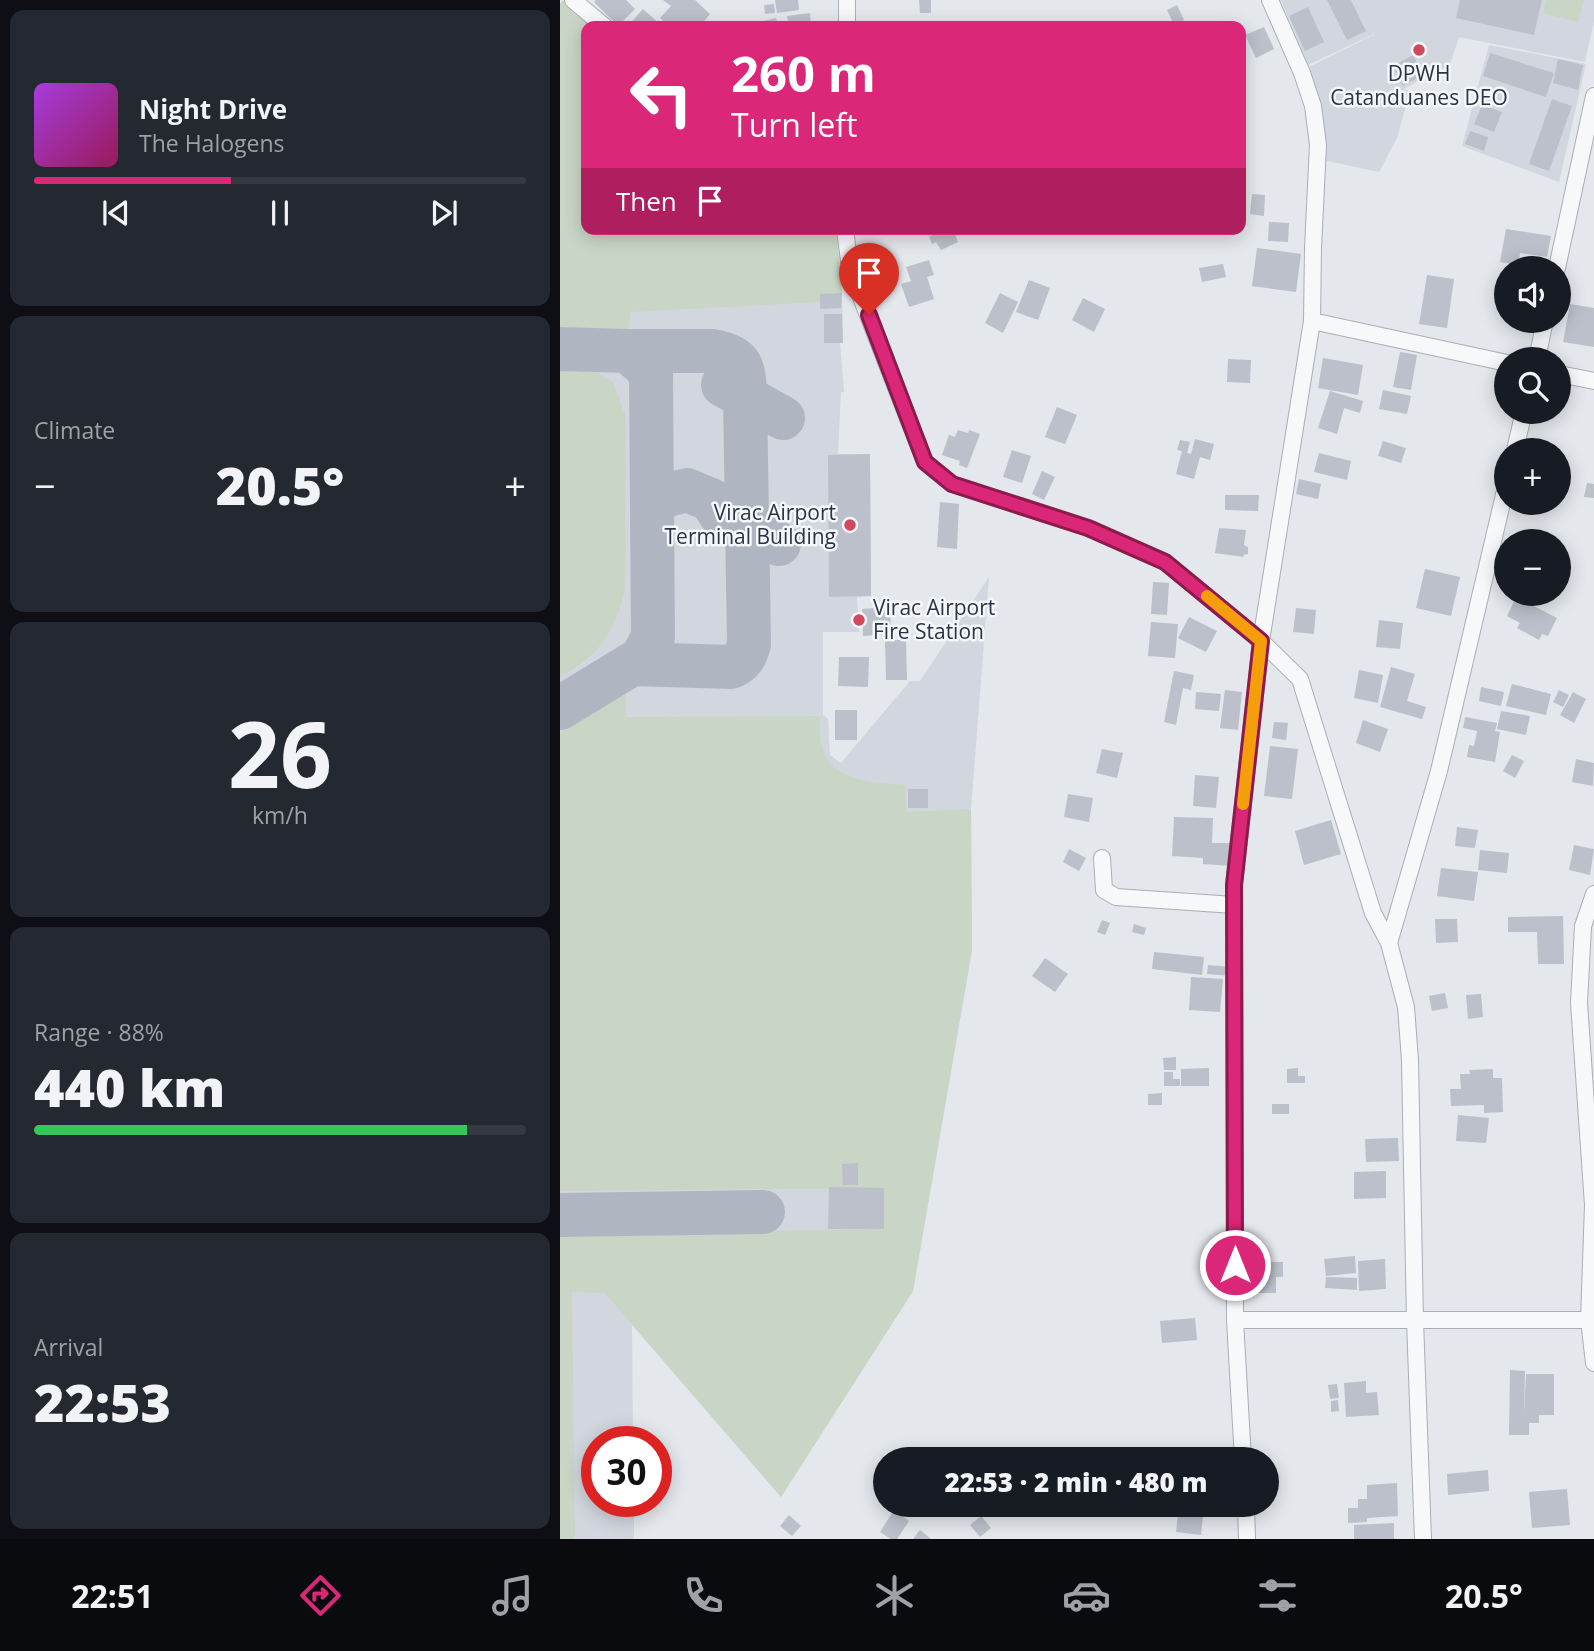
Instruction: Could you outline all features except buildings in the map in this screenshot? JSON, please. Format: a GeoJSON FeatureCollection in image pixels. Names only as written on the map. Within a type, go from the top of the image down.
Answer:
{"type":"FeatureCollection","features":[{"type":"Feature","properties":{"kind":"street"},"geometry":{"type":"LineString","coordinates":[[573,0],[598,21]]}},
{"type":"Feature","properties":{"kind":"street"},"geometry":{"type":"LineString","coordinates":[[847,0],[847,21]]}},
{"type":"Feature","properties":{"kind":"street"},"geometry":{"type":"LineString","coordinates":[[1242,1447],[1235,1320],[1234,885],[1261,641],[1312,321],[1318,145],[1312,106],[1302,73],[1270,0]]}},
{"type":"Feature","properties":{"kind":"street"},"geometry":{"type":"LineString","coordinates":[[1560,256],[1594,96]]}},
{"type":"Feature","properties":{"kind":"street"},"geometry":{"type":"LineString","coordinates":[[846,235],[850,269],[925,462],[952,484],[1088,528],[1165,562],[1261,641],[1300,679],[1373,913],[1389,943],[1406,1007],[1423,1539]]}},
{"type":"Feature","properties":{"kind":"street"},"geometry":{"type":"LineString","coordinates":[[1312,321],[1494,360]]}},
{"type":"Feature","properties":{"kind":"street"},"geometry":{"type":"LineString","coordinates":[[1571,376],[1594,381]]}},
{"type":"Feature","properties":{"kind":"street"},"geometry":{"type":"LineString","coordinates":[[1389,943],[1439,771],[1499,515]]}},
{"type":"Feature","properties":{"kind":"street"},"geometry":{"type":"LineString","coordinates":[[1102,858],[1104,890],[1116,897],[1234,905]]}},
{"type":"Feature","properties":{"kind":"street"},"geometry":{"type":"LineString","coordinates":[[1594,894],[1583,926],[1579,1003],[1593,1205],[1591,1329],[1594,1363]]}},
{"type":"Feature","properties":{"kind":"street"},"geometry":{"type":"LineString","coordinates":[[1235,1320],[1415,1321],[1591,1329]]}},
{"type":"Feature","properties":{"kind":"street"},"geometry":{"type":"LineString","coordinates":[[1246,1517],[1247,1539]]}},
{"type":"Feature","properties":{"kind":"shaded area"},"geometry":{"type":"Polygon","coordinates":[[[564,0],[582,21],[581,235],[837,235],[842,293],[843,343],[840,343],[844,392],[841,392],[838,454],[870,454],[871,596],[857,597],[859,632],[823,632],[823,715],[828,719],[830,755],[841,763],[910,681],[920,681],[989,577],[971,809],[972,950],[913,1291],[781,1497],[632,1325],[633,1426],[581,1426],[581,1517],[634,1517],[634,1539],[560,1539],[560,4],[564,0]]]}},
{"type":"Feature","properties":{"kind":"shaded area","name":"DPWH Catanduanes DEO"},"geometry":{"type":"Polygon","coordinates":[[[1281,0],[1594,0],[1594,21],[1585,62],[1459,37],[1446,77],[1431,74],[1404,89],[1410,91],[1397,138],[1379,172],[1323,160],[1323,127],[1309,67],[1373,35],[1374,37],[1374,34],[1308,65],[1281,0]]]}},
{"type":"Feature","properties":{"kind":"shaded area"},"geometry":{"type":"Polygon","coordinates":[[[1489,45],[1586,64],[1559,182],[1462,146],[1489,45]]]}},
{"type":"Feature","properties":{"kind":"green space"},"geometry":{"type":"Polygon","coordinates":[[[564,0],[587,21],[581,21],[581,235],[837,235],[842,293],[820,294],[820,302],[630,312],[629,335],[560,332],[560,4],[564,0]]]}},
{"type":"Feature","properties":{"kind":"green space"},"geometry":{"type":"Polygon","coordinates":[[[1546,0],[1584,0],[1578,22],[1543,13],[1546,0]]]}},
{"type":"Feature","properties":{"kind":"green space"},"geometry":{"type":"Polygon","coordinates":[[[560,366],[594,371],[613,382],[626,418],[625,588],[617,617],[604,641],[574,669],[560,677],[560,366]]]}},
{"type":"Feature","properties":{"kind":"green space"},"geometry":{"type":"Polygon","coordinates":[[[626,692],[626,717],[820,716],[823,750],[836,769],[857,779],[905,785],[906,812],[971,809],[972,950],[913,1291],[781,1497],[605,1293],[572,1292],[575,1539],[560,1539],[560,1234],[884,1229],[884,1188],[560,1191],[560,733],[626,692]]]}},
{"type":"Feature","properties":{"kind":"taxiway"},"geometry":{"type":"LineString","coordinates":[[560,349],[627,351],[651,374],[653,637],[642,658],[560,708]]}},
{"type":"Feature","properties":{"kind":"taxiway"},"geometry":{"type":"LineString","coordinates":[[627,351],[712,351],[731,356],[743,371],[745,397],[749,644],[746,652],[741,661],[731,667],[633,664]]}},
{"type":"Feature","properties":{"kind":"taxiway"},"geometry":{"type":"LineString","coordinates":[[723,385],[783,418]]}},
{"type":"Feature","properties":{"kind":"taxiway"},"geometry":{"type":"LineString","coordinates":[[652,508],[664,496],[687,490],[711,500],[722,517],[779,544]]}},
{"type":"Feature","properties":{"kind":"taxiway"},"geometry":{"type":"LineString","coordinates":[[560,1215],[763,1212]]}},
{"type":"Feature","properties":{"kind":"slow traffic"},"geometry":{"type":"LineString","coordinates":[[1207,596],[1261,641],[1243,804]]}},
{"type":"Feature","properties":{"kind":"place","name":"DPWH Catanduanes DEO"},"geometry":{"type":"Point","coordinates":[1419,50]}},
{"type":"Feature","properties":{"kind":"place","name":"Virac Airport Terminal Building"},"geometry":{"type":"Point","coordinates":[850,525]}},
{"type":"Feature","properties":{"kind":"place","name":"Virac Airport Fire Station"},"geometry":{"type":"Point","coordinates":[859,620]}},
{"type":"Feature","properties":{"kind":"route"},"geometry":{"type":"LineString","coordinates":[[869,315],[925,462],[952,484],[1088,528],[1165,562],[1261,641],[1234,885],[1235,1265]]}}]}
